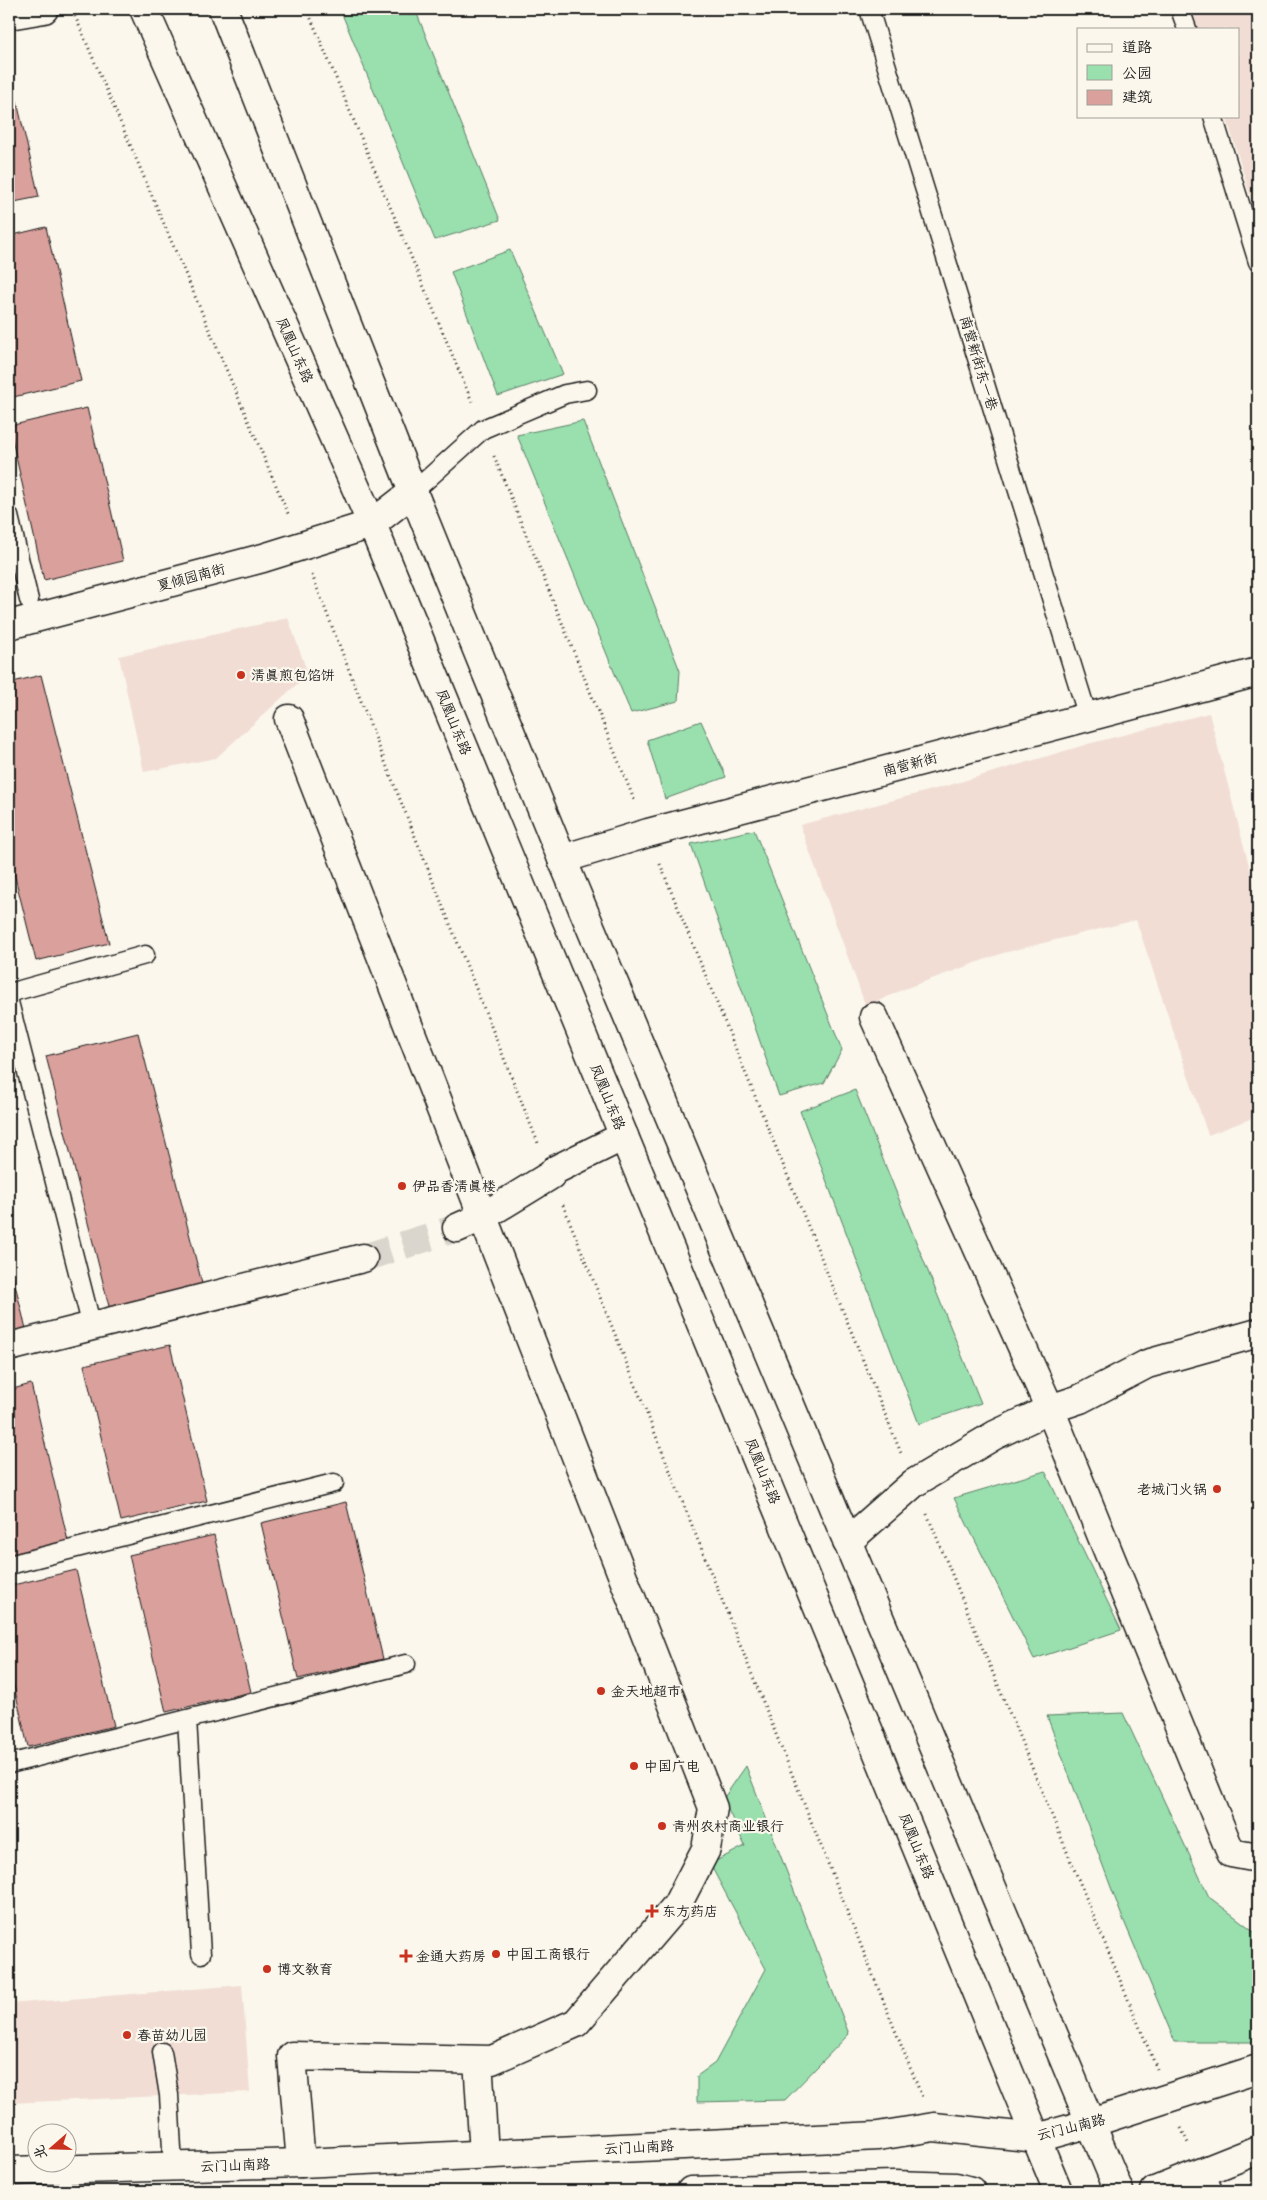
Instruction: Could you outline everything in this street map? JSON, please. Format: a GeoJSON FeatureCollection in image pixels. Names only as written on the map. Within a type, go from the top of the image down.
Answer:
{"type":"FeatureCollection","features":[{"type":"Feature","properties":{"kind":"main road"},"geometry":{"type":"LineString","coordinates":[[9,15],[44,9]]}},
{"type":"Feature","properties":{"kind":"main road","name":"凤凰山东路"},"geometry":{"type":"LineString","coordinates":[[144,9],[372,524],[1058,2191]]}},
{"type":"Feature","properties":{"kind":"main road"},"geometry":{"type":"LineString","coordinates":[[223,9],[413,492],[562,859],[1119,2191]]}},
{"type":"Feature","properties":{"kind":"main road"},"geometry":{"type":"LineString","coordinates":[[372,524],[413,492]]}},
{"type":"Feature","properties":{"kind":"main road","name":"夏倾园南街"},"geometry":{"type":"LineString","coordinates":[[9,625],[301,546],[372,524]]}},
{"type":"Feature","properties":{"kind":"main road","name":"南营新街"},"geometry":{"type":"LineString","coordinates":[[562,859],[648,833],[1258,672]]}},
{"type":"Feature","properties":{"kind":"main road"},"geometry":{"type":"LineString","coordinates":[[289,719],[713,1808],[706,1849],[677,1905],[576,2023],[492,2060],[292,2056],[301,2163]]}},
{"type":"Feature","properties":{"kind":"main road"},"geometry":{"type":"LineString","coordinates":[[874,1017],[1050,1409],[1231,1853],[1258,1858]]}},
{"type":"Feature","properties":{"kind":"main road"},"geometry":{"type":"LineString","coordinates":[[457,1228],[484,1216],[551,1175],[555,1170],[624,1136]]}},
{"type":"Feature","properties":{"kind":"main road"},"geometry":{"type":"LineString","coordinates":[[9,1347],[363,1258]]}},
{"type":"Feature","properties":{"kind":"main road"},"geometry":{"type":"LineString","coordinates":[[847,1542],[914,1483],[995,1434],[1050,1409],[1080,1399],[1147,1364],[1258,1333]]}},
{"type":"Feature","properties":{"kind":"main road"},"geometry":{"type":"LineString","coordinates":[[478,2060],[484,2154]]}},
{"type":"Feature","properties":{"kind":"main road","name":"云门山南路"},"geometry":{"type":"LineString","coordinates":[[9,2171],[301,2163],[878,2136],[934,2127],[1037,2138],[1169,2099],[1258,2069]]}},
{"type":"Feature","properties":{"kind":"main road"},"geometry":{"type":"LineString","coordinates":[[1155,2191],[1204,2182],[1258,2150]]}},
{"type":"Feature","properties":{"kind":"main road"},"geometry":{"type":"LineString","coordinates":[[691,2191],[894,2185],[956,2187],[971,2191]]}},
{"type":"Feature","properties":{"kind":"lane","name":"南营新街东一巷"},"geometry":{"type":"LineString","coordinates":[[869,9],[1088,717]]}},
{"type":"Feature","properties":{"kind":"lane"},"geometry":{"type":"LineString","coordinates":[[1180,9],[1186,28]]}},
{"type":"Feature","properties":{"kind":"lane"},"geometry":{"type":"LineString","coordinates":[[1214,118],[1258,262]]}},
{"type":"Feature","properties":{"kind":"lane"},"geometry":{"type":"LineString","coordinates":[[413,492],[483,429],[564,394],[587,390]]}},
{"type":"Feature","properties":{"kind":"lane"},"geometry":{"type":"LineString","coordinates":[[9,516],[28,600]]}},
{"type":"Feature","properties":{"kind":"lane"},"geometry":{"type":"LineString","coordinates":[[9,993],[145,955]]}},
{"type":"Feature","properties":{"kind":"lane"},"geometry":{"type":"LineString","coordinates":[[9,1002],[92,1327]]}},
{"type":"Feature","properties":{"kind":"lane"},"geometry":{"type":"LineString","coordinates":[[9,1564],[334,1483]]}},
{"type":"Feature","properties":{"kind":"lane"},"geometry":{"type":"LineString","coordinates":[[9,1764],[406,1664]]}},
{"type":"Feature","properties":{"kind":"lane"},"geometry":{"type":"LineString","coordinates":[[187,1719],[201,1954]]}},
{"type":"Feature","properties":{"kind":"lane"},"geometry":{"type":"LineString","coordinates":[[162,2052],[169,2095],[173,2167]]}},
{"type":"Feature","properties":{"kind":"path"},"geometry":{"type":"LineString","coordinates":[[72,9],[301,546],[382,755],[934,2127]]}},
{"type":"Feature","properties":{"kind":"path"},"geometry":{"type":"LineString","coordinates":[[307,9],[399,225],[914,1483],[1204,2182]]}},
{"type":"Feature","properties":{"kind":"shaded area"},"geometry":{"type":"Polygon","coordinates":[[[1192,9],[1258,9],[1258,221],[1227,118],[1240,118],[1240,28],[1198,28],[1192,9]]]}},
{"type":"Feature","properties":{"kind":"shaded area"},"geometry":{"type":"Polygon","coordinates":[[[288,618],[308,674],[216,758],[144,772],[119,656],[288,618]]]}},
{"type":"Feature","properties":{"kind":"shaded area"},"geometry":{"type":"Polygon","coordinates":[[[1209,713],[1258,900],[1258,1116],[1208,1135],[1136,920],[1003,953],[904,989],[866,1007],[800,825],[943,787],[1088,744],[1209,713]]]}},
{"type":"Feature","properties":{"kind":"shaded area","name":"春苗幼儿园"},"geometry":{"type":"Polygon","coordinates":[[[242,1985],[250,2092],[9,2103],[9,2004],[242,1985]]]}},
{"type":"Feature","properties":{"kind":"green space"},"geometry":{"type":"Polygon","coordinates":[[[340,9],[415,9],[500,220],[435,240],[340,9]]]}},
{"type":"Feature","properties":{"kind":"green space"},"geometry":{"type":"Polygon","coordinates":[[[510,250],[563,374],[498,396],[451,272],[510,250]]]}},
{"type":"Feature","properties":{"kind":"green space"},"geometry":{"type":"Polygon","coordinates":[[[583,421],[680,671],[678,701],[631,713],[517,435],[583,421]]]}},
{"type":"Feature","properties":{"kind":"green space"},"geometry":{"type":"Polygon","coordinates":[[[701,721],[726,777],[665,799],[647,740],[701,721]]]}},
{"type":"Feature","properties":{"kind":"green space"},"geometry":{"type":"Polygon","coordinates":[[[754,830],[842,1050],[824,1083],[779,1096],[691,844],[754,830]]]}},
{"type":"Feature","properties":{"kind":"green space"},"geometry":{"type":"Polygon","coordinates":[[[855,1090],[981,1403],[919,1424],[800,1111],[855,1090]]]}},
{"type":"Feature","properties":{"kind":"green space"},"geometry":{"type":"Polygon","coordinates":[[[1045,1471],[1121,1630],[1034,1659],[954,1498],[1045,1471]]]}},
{"type":"Feature","properties":{"kind":"green space"},"geometry":{"type":"Polygon","coordinates":[[[1123,1713],[1209,1897],[1255,1932],[1258,1932],[1258,2042],[1175,2042],[1121,1914],[1047,1716],[1123,1713]]]}},
{"type":"Feature","properties":{"kind":"green space"},"geometry":{"type":"Polygon","coordinates":[[[746,1766],[849,2034],[785,2100],[697,2102],[697,2076],[715,2063],[766,1969],[710,1864],[745,1846],[723,1799],[746,1766]]]}},
{"type":"Feature","properties":{"kind":"building"},"geometry":{"type":"Polygon","coordinates":[[[9,67],[39,197],[9,203],[9,67]]]}},
{"type":"Feature","properties":{"kind":"building"},"geometry":{"type":"Polygon","coordinates":[[[46,227],[81,381],[9,398],[9,236],[46,227]]]}},
{"type":"Feature","properties":{"kind":"building"},"geometry":{"type":"Polygon","coordinates":[[[87,408],[123,561],[44,580],[9,426],[87,408]]]}},
{"type":"Feature","properties":{"kind":"building"},"geometry":{"type":"Polygon","coordinates":[[[41,675],[109,943],[36,961],[9,853],[9,683],[41,675]]]}},
{"type":"Feature","properties":{"kind":"building"},"geometry":{"type":"Polygon","coordinates":[[[138,1033],[208,1307],[115,1330],[46,1056],[138,1033]]]}},
{"type":"Feature","properties":{"kind":"building"},"geometry":{"type":"Polygon","coordinates":[[[9,1260],[30,1345],[9,1351],[9,1260]]]}},
{"type":"Feature","properties":{"kind":"building"},"geometry":{"type":"Polygon","coordinates":[[[170,1345],[207,1501],[121,1521],[84,1365],[170,1345]]]}},
{"type":"Feature","properties":{"kind":"building"},"geometry":{"type":"Polygon","coordinates":[[[31,1384],[68,1541],[9,1555],[9,1390],[31,1384]]]}},
{"type":"Feature","properties":{"kind":"building"},"geometry":{"type":"Polygon","coordinates":[[[346,1502],[383,1659],[298,1679],[261,1523],[346,1502]]]}},
{"type":"Feature","properties":{"kind":"building"},"geometry":{"type":"Polygon","coordinates":[[[214,1535],[251,1692],[166,1712],[129,1555],[214,1535]]]}},
{"type":"Feature","properties":{"kind":"building"},"geometry":{"type":"Polygon","coordinates":[[[76,1570],[114,1726],[28,1747],[9,1664],[9,1586],[76,1570]]]}},
{"type":"Feature","properties":{"kind":"tunnel"},"geometry":{"type":"LineString","coordinates":[[363,1258],[457,1228]]}},
{"type":"Feature","properties":{"kind":"place","name":"清真煎包馅饼"},"geometry":{"type":"Point","coordinates":[241,675]}},
{"type":"Feature","properties":{"kind":"place","name":"伊品香清真楼"},"geometry":{"type":"Point","coordinates":[402,1186]}},
{"type":"Feature","properties":{"kind":"place","name":"老城门火锅"},"geometry":{"type":"Point","coordinates":[1217,1489]}},
{"type":"Feature","properties":{"kind":"place","name":"金天地超市"},"geometry":{"type":"Point","coordinates":[601,1691]}},
{"type":"Feature","properties":{"kind":"place","name":"中国广电"},"geometry":{"type":"Point","coordinates":[634,1766]}},
{"type":"Feature","properties":{"kind":"place","name":"青州农村商业银行"},"geometry":{"type":"Point","coordinates":[662,1826]}},
{"type":"Feature","properties":{"kind":"place","name":"东方药店"},"geometry":{"type":"Point","coordinates":[652,1911]}},
{"type":"Feature","properties":{"kind":"place","name":"中国工商银行"},"geometry":{"type":"Point","coordinates":[496,1954]}},
{"type":"Feature","properties":{"kind":"place","name":"金通大药房"},"geometry":{"type":"Point","coordinates":[406,1956]}},
{"type":"Feature","properties":{"kind":"place","name":"博文教育"},"geometry":{"type":"Point","coordinates":[267,1969]}},
{"type":"Feature","properties":{"kind":"place","name":"春苗幼儿园"},"geometry":{"type":"Point","coordinates":[127,2035]}}]}
